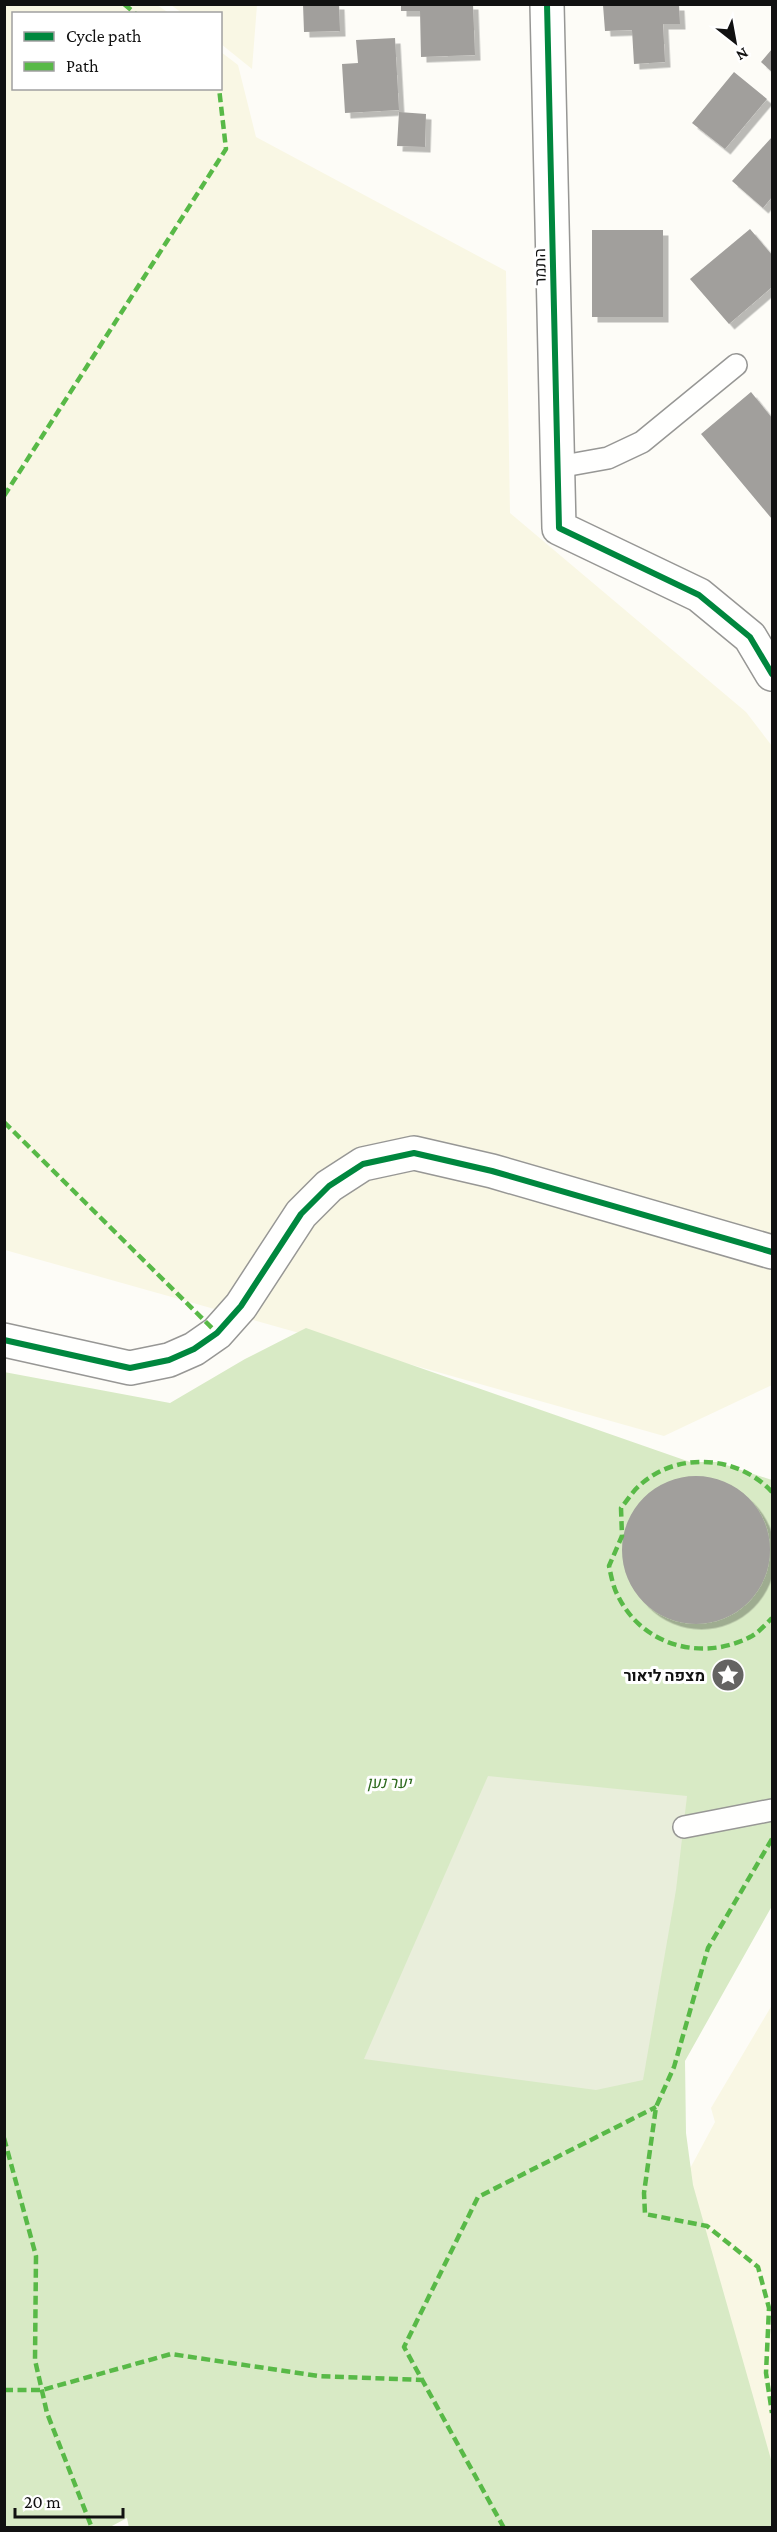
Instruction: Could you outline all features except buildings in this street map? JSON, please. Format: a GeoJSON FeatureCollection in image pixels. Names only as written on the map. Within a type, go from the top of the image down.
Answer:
{"type":"FeatureCollection","features":[{"type":"Feature","properties":{"kind":"street","name":"התמר"},"geometry":{"type":"LineString","coordinates":[[547,4],[559,528],[699,595],[750,637],[772,674]]}},
{"type":"Feature","properties":{"kind":"street"},"geometry":{"type":"LineString","coordinates":[[4,1340],[130,1368],[169,1360],[194,1349],[217,1333],[241,1306],[301,1214],[329,1186],[363,1164],[414,1153],[492,1171],[772,1252]]}},
{"type":"Feature","properties":{"kind":"lane"},"geometry":{"type":"LineString","coordinates":[[558,467],[608,458],[642,442],[736,365]]}},
{"type":"Feature","properties":{"kind":"lane"},"geometry":{"type":"LineString","coordinates":[[684,1827],[772,1810]]}},
{"type":"Feature","properties":{"kind":"shaded area"},"geometry":{"type":"Polygon","coordinates":[[[4,5],[157,5],[168,12],[12,12],[12,90],[222,90],[222,53],[238,65],[256,137],[506,271],[510,513],[746,712],[772,746],[772,1385],[664,1436],[5,1250],[4,5]]]}},
{"type":"Feature","properties":{"kind":"shaded area"},"geometry":{"type":"Polygon","coordinates":[[[171,5],[257,5],[252,69],[222,45],[222,12],[181,12],[171,5]]]}},
{"type":"Feature","properties":{"kind":"shaded area"},"geometry":{"type":"Polygon","coordinates":[[[772,2005],[772,2502],[679,2189],[715,2122],[711,2108],[772,2005]]]}},
{"type":"Feature","properties":{"kind":"green space","name":"יער נען"},"geometry":{"type":"Polygon","coordinates":[[[306,1328],[690,1462],[717,1462],[772,1480],[772,1906],[685,2061],[686,2133],[693,2185],[772,2463],[772,2527],[129,2528],[127,2518],[110,2527],[5,2527],[4,1372],[170,1403],[245,1359],[306,1328]]]}},
{"type":"Feature","properties":{"kind":"green space"},"geometry":{"type":"Polygon","coordinates":[[[488,1776],[687,1796],[676,1890],[643,2080],[596,2090],[364,2059],[488,1776]]]}},
{"type":"Feature","properties":{"kind":"marked path"},"geometry":{"type":"LineString","coordinates":[[124,4],[134,12]]}},
{"type":"Feature","properties":{"kind":"marked path"},"geometry":{"type":"LineString","coordinates":[[4,496],[226,149],[219,90]]}},
{"type":"Feature","properties":{"kind":"marked path"},"geometry":{"type":"LineString","coordinates":[[4,1122],[217,1333]]}},
{"type":"Feature","properties":{"kind":"marked path"},"geometry":{"type":"LineString","coordinates":[[772,1492],[758,1480],[725,1465],[707,1462],[671,1467],[654,1475],[639,1486],[621,1508],[622,1536],[609,1566],[616,1592],[629,1613],[659,1638],[676,1645],[714,1648],[733,1644],[752,1636],[772,1618]]}},
{"type":"Feature","properties":{"kind":"marked path"},"geometry":{"type":"LineString","coordinates":[[772,1839],[708,1948],[674,2067],[656,2107],[644,2193],[645,2214],[707,2226],[758,2267],[769,2308],[766,2373],[772,2413]]}},
{"type":"Feature","properties":{"kind":"marked path"},"geometry":{"type":"LineString","coordinates":[[504,2528],[404,2347],[478,2197],[656,2107]]}},
{"type":"Feature","properties":{"kind":"marked path"},"geometry":{"type":"LineString","coordinates":[[4,2138],[36,2256],[35,2360],[47,2413],[92,2528]]}},
{"type":"Feature","properties":{"kind":"marked path"},"geometry":{"type":"LineString","coordinates":[[4,2390],[42,2390],[171,2354],[318,2376],[423,2380]]}},
{"type":"Feature","properties":{"kind":"cycle path"},"geometry":{"type":"LineString","coordinates":[[547,4],[559,528],[699,595],[750,637],[772,674]]}},
{"type":"Feature","properties":{"kind":"cycle path"},"geometry":{"type":"LineString","coordinates":[[4,1340],[130,1368],[169,1360],[194,1349],[217,1333],[241,1306],[301,1214],[329,1186],[363,1164],[414,1153],[492,1171],[772,1252]]}},
{"type":"Feature","properties":{"kind":"place","name":"מצפה ליאור"},"geometry":{"type":"Point","coordinates":[728,1675]}}]}
